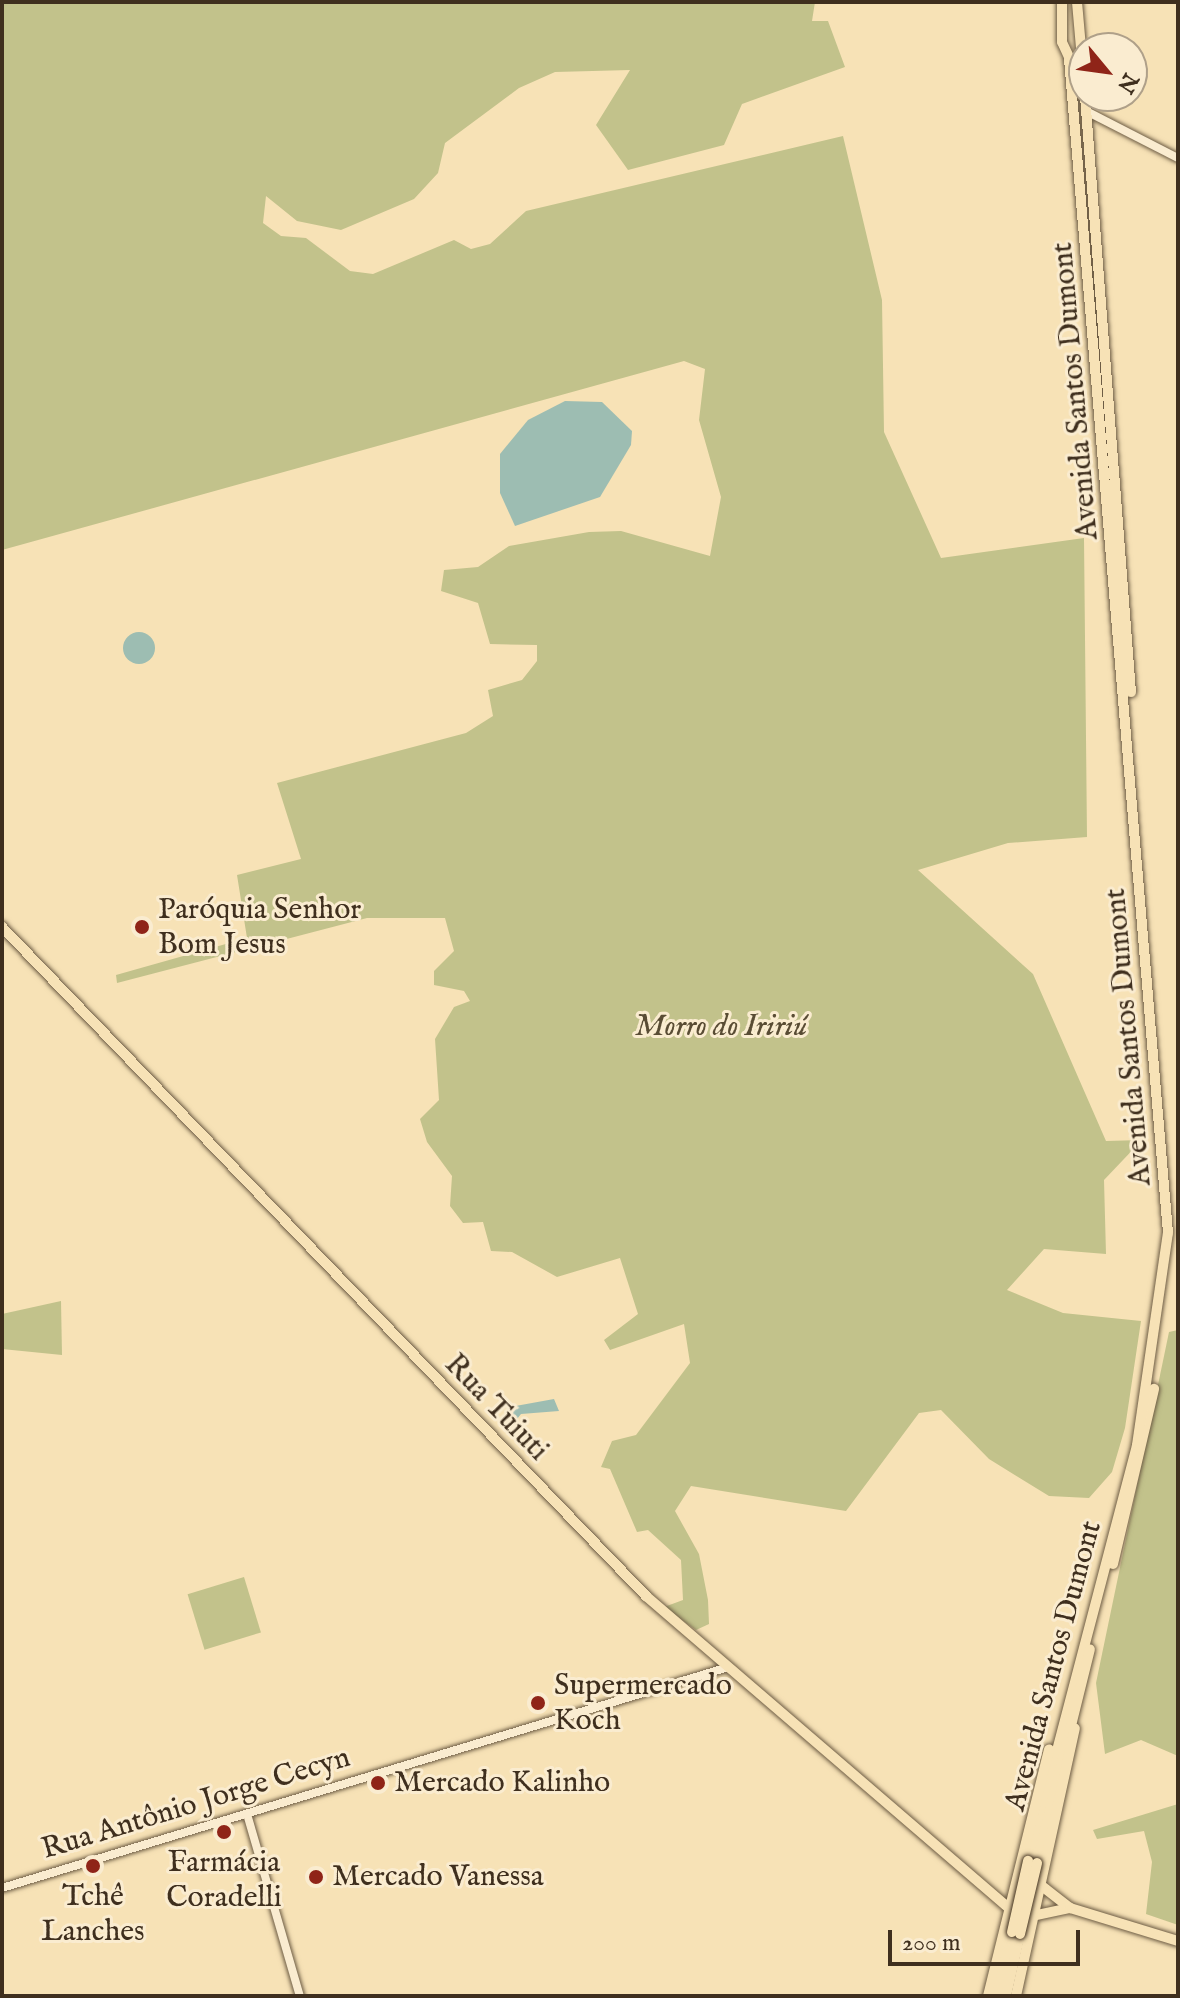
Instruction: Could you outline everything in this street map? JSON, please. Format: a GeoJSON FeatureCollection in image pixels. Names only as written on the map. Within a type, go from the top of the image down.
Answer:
{"type":"FeatureCollection","features":[{"type":"Feature","properties":{"kind":"main road"},"geometry":{"type":"LineString","coordinates":[[1062,2],[1068,52]]}},
{"type":"Feature","properties":{"kind":"main road"},"geometry":{"type":"LineString","coordinates":[[1077,2],[1082,32]]}},
{"type":"Feature","properties":{"kind":"main road"},"geometry":{"type":"LineString","coordinates":[[1062,16],[1081,15]]}},
{"type":"Feature","properties":{"kind":"main road","name":"Avenida Santos Dumont"},"geometry":{"type":"LineString","coordinates":[[1006,1996],[1016,1933],[1068,1703],[1137,1445],[1168,1233],[1074,112]]}},
{"type":"Feature","properties":{"kind":"main road","name":"Avenida Santos Dumont"},"geometry":{"type":"LineString","coordinates":[[1032,1862],[1145,1437],[1174,1230],[1086,112]]}},
{"type":"Feature","properties":{"kind":"main road","name":"Rua Tuiuti"},"geometry":{"type":"LineString","coordinates":[[2,927],[602,1553],[725,1668],[991,1885],[1009,1907],[1035,1915],[1070,1908]]}},
{"type":"Feature","properties":{"kind":"main road"},"geometry":{"type":"LineString","coordinates":[[1016,1996],[1042,1887],[1087,1658]]}},
{"type":"Feature","properties":{"kind":"main road"},"geometry":{"type":"LineString","coordinates":[[988,1996],[1038,1779],[1068,1703]]}},
{"type":"Feature","properties":{"kind":"main road","name":"Rua Tuiuti"},"geometry":{"type":"LineString","coordinates":[[991,1885],[1015,1883],[1042,1887],[1070,1908],[1178,1941]]}},
{"type":"Feature","properties":{"kind":"main road"},"geometry":{"type":"LineString","coordinates":[[1000,1898],[1006,1919]]}},
{"type":"Feature","properties":{"kind":"main road","name":"Avenida Santos Dumont"},"geometry":{"type":"LineString","coordinates":[[997,1996],[1016,1933]]}},
{"type":"Feature","properties":{"kind":"street"},"geometry":{"type":"LineString","coordinates":[[1088,112],[1178,158]]}},
{"type":"Feature","properties":{"kind":"street","name":"Rua Antônio Jorge Cecyn"},"geometry":{"type":"LineString","coordinates":[[2,1888],[725,1668]]}},
{"type":"Feature","properties":{"kind":"street"},"geometry":{"type":"LineString","coordinates":[[247,1814],[300,1996]]}},
{"type":"Feature","properties":{"kind":"green space","name":"Morro do Iririú"},"geometry":{"type":"Polygon","coordinates":[[[2,2],[815,2],[812,21],[828,21],[845,67],[742,104],[724,145],[628,170],[596,125],[630,70],[555,72],[519,88],[445,143],[438,173],[414,199],[341,230],[297,221],[266,196],[263,223],[281,236],[306,238],[350,271],[373,274],[454,240],[471,249],[490,244],[526,211],[843,136],[882,300],[884,432],[941,558],[1084,538],[1087,837],[1008,843],[918,870],[1033,974],[1106,1141],[1142,1140],[1104,1180],[1106,1254],[1044,1249],[1007,1290],[1063,1313],[1141,1321],[1125,1428],[1112,1472],[1089,1498],[1049,1496],[989,1459],[941,1410],[919,1413],[846,1511],[691,1486],[675,1511],[699,1554],[708,1600],[709,1624],[696,1630],[664,1607],[683,1600],[681,1560],[648,1530],[637,1532],[610,1469],[601,1467],[612,1441],[636,1435],[690,1363],[684,1324],[610,1350],[604,1340],[638,1314],[620,1258],[557,1277],[512,1252],[491,1251],[483,1222],[463,1223],[450,1206],[452,1176],[427,1142],[420,1119],[439,1100],[435,1039],[454,1007],[470,1001],[464,991],[434,985],[434,971],[454,951],[445,918],[367,918],[117,983],[116,975],[247,938],[237,875],[301,859],[277,783],[466,733],[493,716],[488,690],[522,680],[537,661],[537,645],[490,644],[478,603],[441,591],[444,570],[478,567],[509,546],[589,532],[621,531],[710,556],[721,497],[699,420],[705,369],[684,361],[2,550],[2,2]]]}},
{"type":"Feature","properties":{"kind":"green space"},"geometry":{"type":"Polygon","coordinates":[[[61,1301],[62,1355],[2,1349],[2,1314],[61,1301]]]}},
{"type":"Feature","properties":{"kind":"green space"},"geometry":{"type":"Polygon","coordinates":[[[1178,1330],[1178,1756],[1141,1740],[1105,1754],[1096,1683],[1169,1332],[1178,1330]]]}},
{"type":"Feature","properties":{"kind":"green space"},"geometry":{"type":"Polygon","coordinates":[[[244,1577],[261,1632],[205,1650],[188,1594],[244,1577]]]}},
{"type":"Feature","properties":{"kind":"green space"},"geometry":{"type":"Polygon","coordinates":[[[1178,1804],[1178,1925],[1146,1914],[1152,1862],[1144,1831],[1097,1839],[1093,1830],[1178,1804]]]}},
{"type":"Feature","properties":{"kind":"water"},"geometry":{"type":"Polygon","coordinates":[[[565,401],[602,402],[632,431],[631,445],[600,497],[515,526],[500,493],[500,454],[528,420],[565,401]]]}},
{"type":"Feature","properties":{"kind":"water"},"geometry":{"type":"Polygon","coordinates":[[[139,632],[150,637],[155,648],[150,659],[139,664],[128,659],[123,648],[128,637],[139,632]]]}},
{"type":"Feature","properties":{"kind":"water"},"geometry":{"type":"Polygon","coordinates":[[[554,1399],[559,1411],[521,1414],[509,1429],[500,1427],[510,1407],[554,1399]]]}},
{"type":"Feature","properties":{"kind":"place","name":"Paróquia Senhor Bom Jesus"},"geometry":{"type":"Point","coordinates":[142,927]}},
{"type":"Feature","properties":{"kind":"place","name":"Supermercado Koch"},"geometry":{"type":"Point","coordinates":[538,1703]}},
{"type":"Feature","properties":{"kind":"place","name":"Mercado Kalinho"},"geometry":{"type":"Point","coordinates":[378,1783]}},
{"type":"Feature","properties":{"kind":"place","name":"Farmácia Coradelli"},"geometry":{"type":"Point","coordinates":[224,1832]}},
{"type":"Feature","properties":{"kind":"place","name":"Tchê Lanches"},"geometry":{"type":"Point","coordinates":[93,1866]}},
{"type":"Feature","properties":{"kind":"place","name":"Mercado Vanessa"},"geometry":{"type":"Point","coordinates":[316,1877]}}]}
